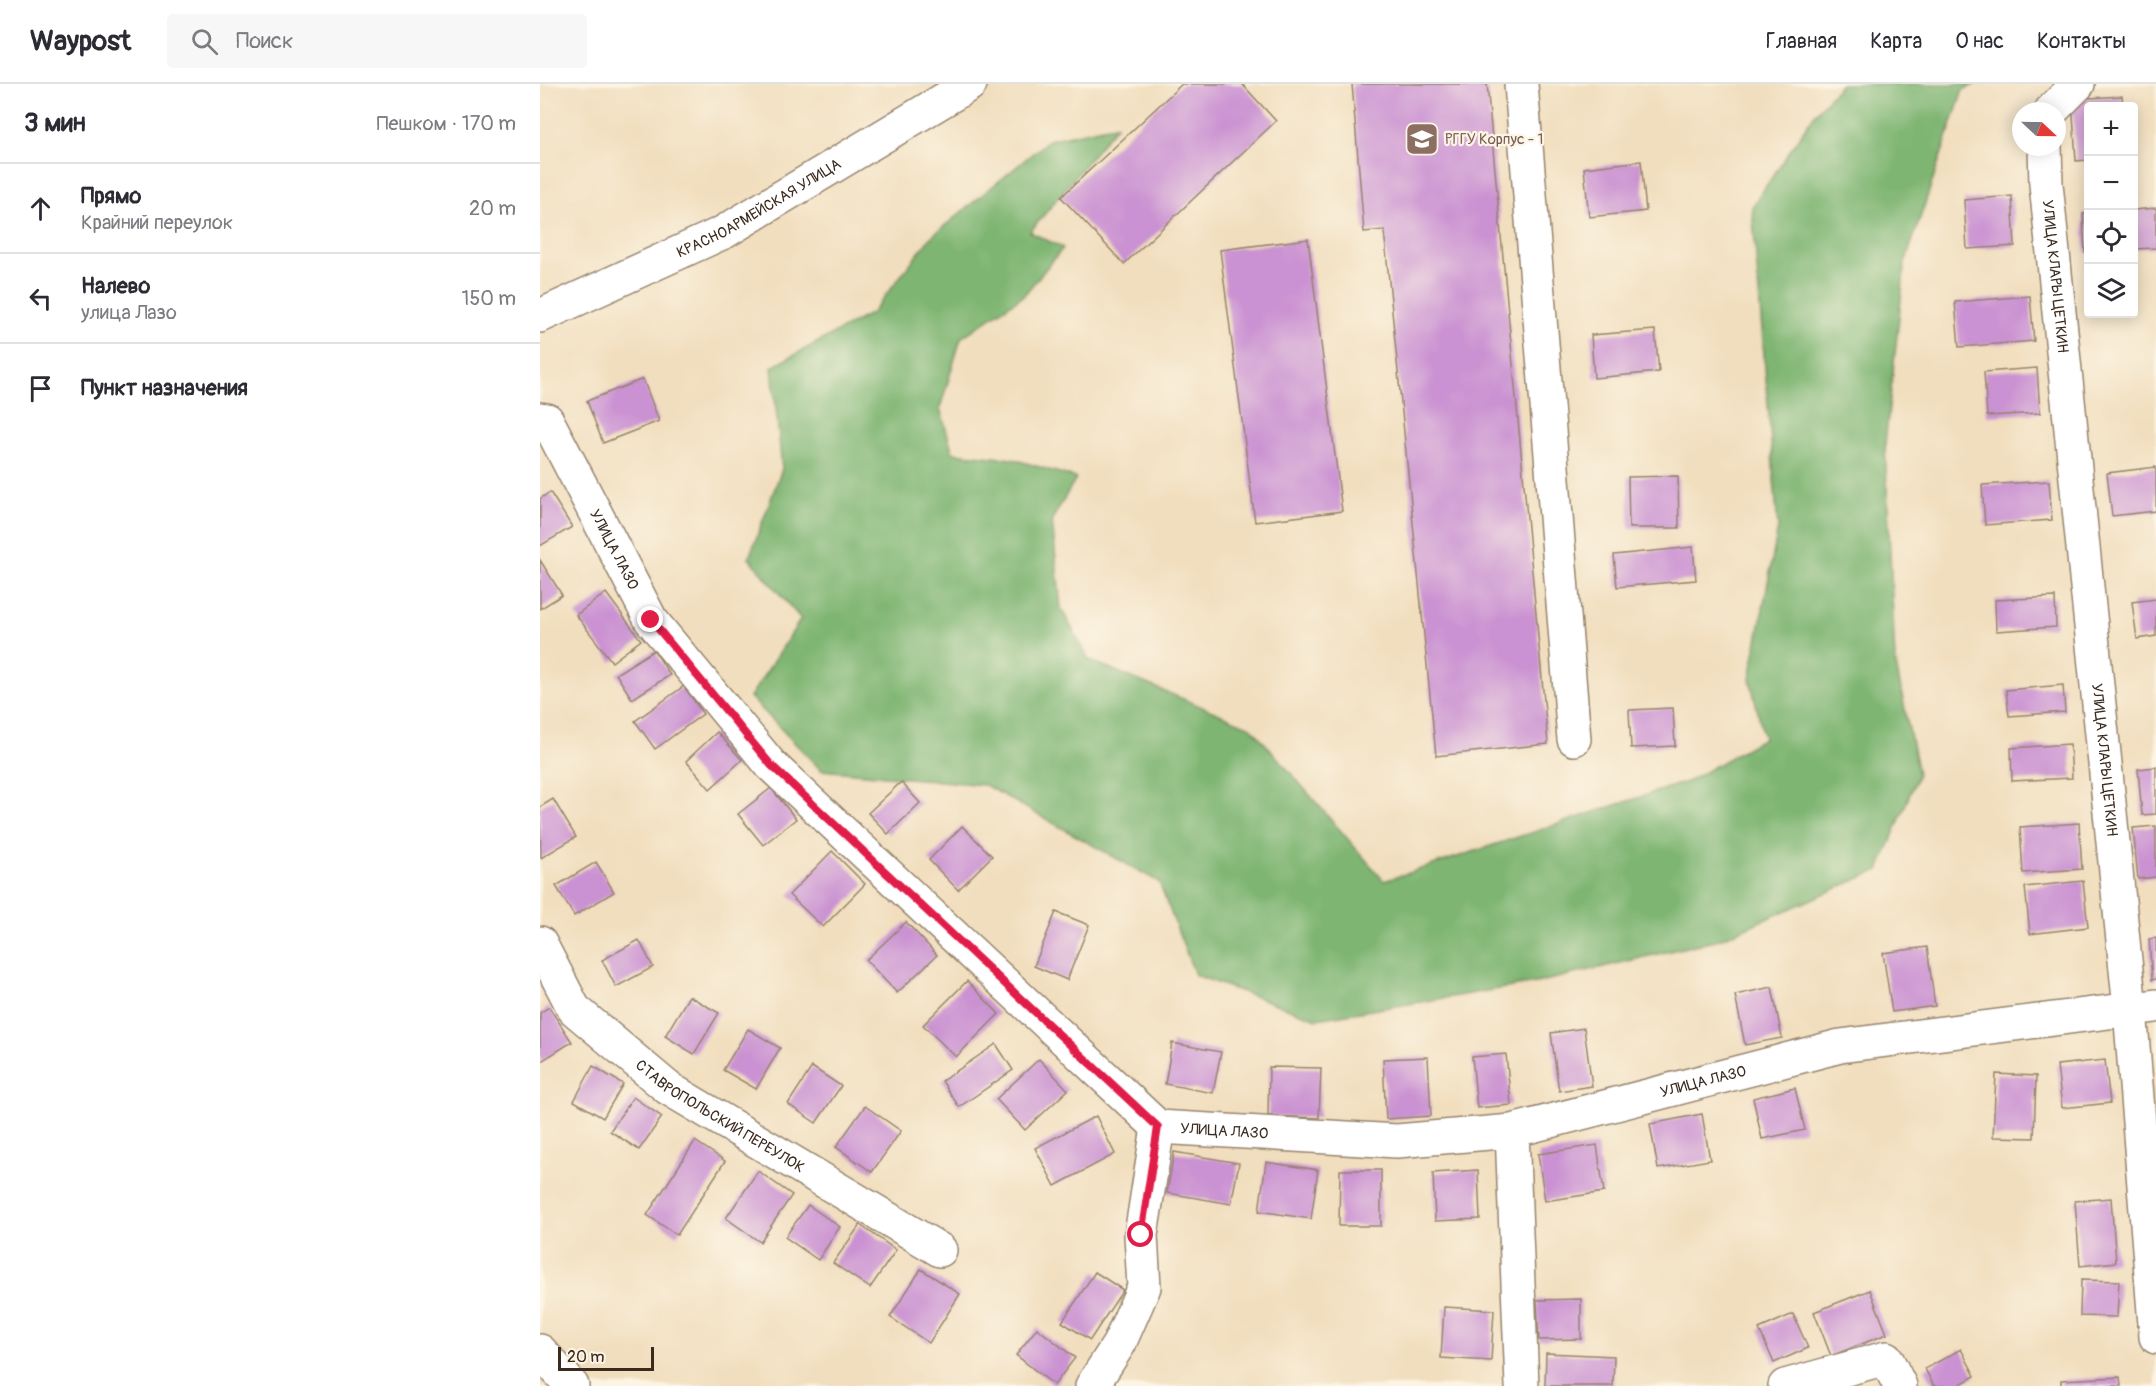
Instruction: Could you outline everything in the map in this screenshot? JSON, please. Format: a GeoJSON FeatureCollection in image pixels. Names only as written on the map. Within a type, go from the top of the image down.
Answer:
{"type":"FeatureCollection","features":[{"type":"Feature","properties":{"kind":"street","name":"КРАСНОАРМЕЙСКАЯ УЛИЦА"},"geometry":{"type":"LineString","coordinates":[[540,316],[724,232],[970,84]]}},
{"type":"Feature","properties":{"kind":"street"},"geometry":{"type":"LineString","coordinates":[[1521,84],[1574,739]]}},
{"type":"Feature","properties":{"kind":"street"},"geometry":{"type":"LineString","coordinates":[[2060,102],[2078,84]]}},
{"type":"Feature","properties":{"kind":"street","name":"УЛИЦА КЛАРЫ ЦЕТКИН"},"geometry":{"type":"LineString","coordinates":[[2045,156],[2046,184],[2143,1008],[2156,1337]]}},
{"type":"Feature","properties":{"kind":"street","name":"УЛИЦА ЛАЗО"},"geometry":{"type":"LineString","coordinates":[[540,418],[547,420],[651,620],[771,765],[1158,1127],[1397,1141],[1512,1131],[1840,1046],[2143,1008]]}},
{"type":"Feature","properties":{"kind":"street","name":"СТАВРОПОЛЬСКИЙ ПЕРЕУЛОК"},"geometry":{"type":"LineString","coordinates":[[540,943],[574,1009],[668,1088],[940,1250]]}},
{"type":"Feature","properties":{"kind":"street"},"geometry":{"type":"LineString","coordinates":[[1092,1386],[1119,1344],[1144,1287],[1141,1235],[1158,1127]]}},
{"type":"Feature","properties":{"kind":"street"},"geometry":{"type":"LineString","coordinates":[[1512,1131],[1522,1386]]}},
{"type":"Feature","properties":{"kind":"street"},"geometry":{"type":"LineString","coordinates":[[540,1351],[572,1386]]}},
{"type":"Feature","properties":{"kind":"street"},"geometry":{"type":"LineString","coordinates":[[1785,1386],[1886,1358],[1900,1386]]}},
{"type":"Feature","properties":{"kind":"green space"},"geometry":{"type":"Polygon","coordinates":[[[1841,84],[1976,84],[1963,90],[1905,263],[1885,444],[1895,660],[1918,774],[1879,870],[1720,939],[1536,983],[1317,1019],[1195,975],[1159,882],[985,785],[821,770],[750,697],[801,619],[749,558],[782,469],[772,367],[872,313],[931,237],[1049,140],[1117,125],[1030,232],[1063,248],[1024,295],[961,338],[940,408],[953,453],[1013,459],[1076,478],[1052,520],[1061,608],[1089,660],[1251,727],[1384,881],[1689,781],[1764,738],[1750,679],[1778,528],[1752,207],[1814,115],[1841,84]]]}},
{"type":"Feature","properties":{"kind":"building"},"geometry":{"type":"Polygon","coordinates":[[[1182,84],[1242,84],[1276,121],[1124,264],[1061,197],[1182,84]]]}},
{"type":"Feature","properties":{"kind":"building"},"geometry":{"type":"Polygon","coordinates":[[[1352,84],[1487,84],[1548,744],[1436,756],[1384,230],[1364,232],[1352,84]]]}},
{"type":"Feature","properties":{"kind":"building"},"geometry":{"type":"Polygon","coordinates":[[[2122,96],[2123,102],[2084,102],[2084,160],[2076,161],[2072,99],[2122,96]]]}},
{"type":"Feature","properties":{"kind":"building"},"geometry":{"type":"Polygon","coordinates":[[[1641,161],[1646,211],[1589,217],[1584,168],[1641,161]]]}},
{"type":"Feature","properties":{"kind":"building"},"geometry":{"type":"Polygon","coordinates":[[[2012,196],[2015,246],[1967,249],[1964,200],[2012,196]]]}},
{"type":"Feature","properties":{"kind":"building"},"geometry":{"type":"Polygon","coordinates":[[[2156,208],[2156,248],[2138,249],[2138,210],[2156,208]]]}},
{"type":"Feature","properties":{"kind":"building"},"geometry":{"type":"Polygon","coordinates":[[[1308,239],[1342,511],[1255,522],[1220,250],[1308,239]]]}},
{"type":"Feature","properties":{"kind":"building"},"geometry":{"type":"Polygon","coordinates":[[[2030,296],[2034,341],[1959,347],[1955,302],[2030,296]]]}},
{"type":"Feature","properties":{"kind":"building"},"geometry":{"type":"Polygon","coordinates":[[[1655,330],[1659,372],[1594,378],[1591,335],[1655,330]]]}},
{"type":"Feature","properties":{"kind":"building"},"geometry":{"type":"Polygon","coordinates":[[[2037,368],[2040,413],[1987,416],[1984,372],[2037,368]]]}},
{"type":"Feature","properties":{"kind":"building"},"geometry":{"type":"Polygon","coordinates":[[[643,379],[659,421],[603,443],[587,401],[643,379]]]}},
{"type":"Feature","properties":{"kind":"building"},"geometry":{"type":"Polygon","coordinates":[[[2156,467],[2156,511],[2112,516],[2107,473],[2156,467]]]}},
{"type":"Feature","properties":{"kind":"building"},"geometry":{"type":"Polygon","coordinates":[[[1678,476],[1679,528],[1629,528],[1628,477],[1678,476]]]}},
{"type":"Feature","properties":{"kind":"building"},"geometry":{"type":"Polygon","coordinates":[[[2049,481],[2052,520],[1985,525],[1982,485],[2049,481]]]}},
{"type":"Feature","properties":{"kind":"building"},"geometry":{"type":"Polygon","coordinates":[[[550,492],[572,527],[540,546],[540,499],[550,492]]]}},
{"type":"Feature","properties":{"kind":"building"},"geometry":{"type":"Polygon","coordinates":[[[1693,547],[1696,580],[1617,587],[1614,555],[1693,547]]]}},
{"type":"Feature","properties":{"kind":"building"},"geometry":{"type":"Polygon","coordinates":[[[540,560],[562,595],[540,609],[540,560]]]}},
{"type":"Feature","properties":{"kind":"building"},"geometry":{"type":"Polygon","coordinates":[[[606,593],[641,640],[612,662],[576,615],[606,593]]]}},
{"type":"Feature","properties":{"kind":"building"},"geometry":{"type":"Polygon","coordinates":[[[2055,597],[2056,627],[1996,631],[1995,600],[2055,597]]]}},
{"type":"Feature","properties":{"kind":"building"},"geometry":{"type":"Polygon","coordinates":[[[2156,599],[2156,636],[2137,639],[2132,602],[2156,599]]]}},
{"type":"Feature","properties":{"kind":"building"},"geometry":{"type":"Polygon","coordinates":[[[654,650],[670,675],[632,699],[616,674],[654,650]]]}},
{"type":"Feature","properties":{"kind":"building"},"geometry":{"type":"Polygon","coordinates":[[[2063,685],[2065,712],[2009,716],[2006,690],[2063,685]]]}},
{"type":"Feature","properties":{"kind":"building"},"geometry":{"type":"Polygon","coordinates":[[[684,686],[703,714],[655,749],[635,721],[684,686]]]}},
{"type":"Feature","properties":{"kind":"building"},"geometry":{"type":"Polygon","coordinates":[[[1673,708],[1675,746],[1631,748],[1629,710],[1673,708]]]}},
{"type":"Feature","properties":{"kind":"building"},"geometry":{"type":"Polygon","coordinates":[[[717,732],[742,760],[710,789],[686,761],[717,732]]]}},
{"type":"Feature","properties":{"kind":"building"},"geometry":{"type":"Polygon","coordinates":[[[2070,744],[2072,778],[2012,781],[2011,748],[2070,744]]]}},
{"type":"Feature","properties":{"kind":"building"},"geometry":{"type":"Polygon","coordinates":[[[2156,767],[2156,814],[2142,815],[2138,769],[2156,767]]]}},
{"type":"Feature","properties":{"kind":"building"},"geometry":{"type":"Polygon","coordinates":[[[901,782],[920,803],[888,834],[868,813],[901,782]]]}},
{"type":"Feature","properties":{"kind":"building"},"geometry":{"type":"Polygon","coordinates":[[[771,788],[796,819],[763,845],[738,814],[771,788]]]}},
{"type":"Feature","properties":{"kind":"building"},"geometry":{"type":"Polygon","coordinates":[[[553,799],[576,837],[541,858],[540,807],[553,799]]]}},
{"type":"Feature","properties":{"kind":"building"},"geometry":{"type":"Polygon","coordinates":[[[2079,823],[2082,869],[2023,873],[2020,827],[2079,823]]]}},
{"type":"Feature","properties":{"kind":"building"},"geometry":{"type":"Polygon","coordinates":[[[962,826],[992,856],[958,890],[929,860],[962,826]]]}},
{"type":"Feature","properties":{"kind":"building"},"geometry":{"type":"Polygon","coordinates":[[[2156,826],[2156,877],[2138,879],[2133,828],[2156,826]]]}},
{"type":"Feature","properties":{"kind":"building"},"geometry":{"type":"Polygon","coordinates":[[[832,851],[865,884],[823,927],[789,895],[832,851]]]}},
{"type":"Feature","properties":{"kind":"building"},"geometry":{"type":"Polygon","coordinates":[[[596,862],[614,892],[574,916],[556,886],[596,862]]]}},
{"type":"Feature","properties":{"kind":"building"},"geometry":{"type":"Polygon","coordinates":[[[2083,881],[2088,927],[2030,934],[2025,887],[2083,881]]]}},
{"type":"Feature","properties":{"kind":"building"},"geometry":{"type":"Polygon","coordinates":[[[1056,912],[1089,925],[1067,980],[1034,966],[1056,912]]]}},
{"type":"Feature","properties":{"kind":"building"},"geometry":{"type":"Polygon","coordinates":[[[906,922],[937,955],[897,993],[866,960],[906,922]]]}},
{"type":"Feature","properties":{"kind":"building"},"geometry":{"type":"Polygon","coordinates":[[[2156,938],[2156,979],[2152,980],[2149,939],[2156,938]]]}},
{"type":"Feature","properties":{"kind":"building"},"geometry":{"type":"Polygon","coordinates":[[[639,940],[653,967],[616,987],[602,960],[639,940]]]}},
{"type":"Feature","properties":{"kind":"building"},"geometry":{"type":"Polygon","coordinates":[[[1927,947],[1935,1006],[1892,1012],[1883,953],[1927,947]]]}},
{"type":"Feature","properties":{"kind":"building"},"geometry":{"type":"Polygon","coordinates":[[[967,981],[999,1014],[956,1057],[923,1025],[967,981]]]}},
{"type":"Feature","properties":{"kind":"building"},"geometry":{"type":"Polygon","coordinates":[[[1772,987],[1782,1038],[1745,1045],[1735,995],[1772,987]]]}},
{"type":"Feature","properties":{"kind":"building"},"geometry":{"type":"Polygon","coordinates":[[[689,996],[719,1013],[694,1054],[665,1036],[689,996]]]}},
{"type":"Feature","properties":{"kind":"building"},"geometry":{"type":"Polygon","coordinates":[[[549,1007],[572,1042],[540,1062],[540,1013],[549,1007]]]}},
{"type":"Feature","properties":{"kind":"building"},"geometry":{"type":"Polygon","coordinates":[[[1584,1028],[1592,1086],[1559,1091],[1551,1033],[1584,1028]]]}},
{"type":"Feature","properties":{"kind":"building"},"geometry":{"type":"Polygon","coordinates":[[[748,1029],[780,1048],[756,1089],[723,1070],[748,1029]]]}},
{"type":"Feature","properties":{"kind":"building"},"geometry":{"type":"Polygon","coordinates":[[[1172,1043],[1221,1052],[1213,1093],[1165,1084],[1172,1043]]]}},
{"type":"Feature","properties":{"kind":"building"},"geometry":{"type":"Polygon","coordinates":[[[996,1044],[1013,1070],[959,1107],[942,1081],[996,1044]]]}},
{"type":"Feature","properties":{"kind":"building"},"geometry":{"type":"Polygon","coordinates":[[[1506,1054],[1511,1105],[1477,1108],[1472,1057],[1506,1054]]]}},
{"type":"Feature","properties":{"kind":"building"},"geometry":{"type":"Polygon","coordinates":[[[1428,1057],[1431,1116],[1386,1119],[1383,1059],[1428,1057]]]}},
{"type":"Feature","properties":{"kind":"building"},"geometry":{"type":"Polygon","coordinates":[[[1039,1059],[1068,1090],[1025,1130],[996,1099],[1039,1059]]]}},
{"type":"Feature","properties":{"kind":"building"},"geometry":{"type":"Polygon","coordinates":[[[2105,1060],[2110,1103],[2062,1108],[2057,1065],[2105,1060]]]}},
{"type":"Feature","properties":{"kind":"building"},"geometry":{"type":"Polygon","coordinates":[[[593,1066],[623,1084],[603,1118],[574,1101],[593,1066]]]}},
{"type":"Feature","properties":{"kind":"building"},"geometry":{"type":"Polygon","coordinates":[[[812,1067],[841,1086],[816,1123],[788,1104],[812,1067]]]}},
{"type":"Feature","properties":{"kind":"building"},"geometry":{"type":"Polygon","coordinates":[[[1269,1067],[1321,1068],[1319,1118],[1268,1116],[1269,1067]]]}},
{"type":"Feature","properties":{"kind":"building"},"geometry":{"type":"Polygon","coordinates":[[[1996,1074],[2036,1076],[2034,1138],[1993,1137],[1996,1074]]]}},
{"type":"Feature","properties":{"kind":"building"},"geometry":{"type":"Polygon","coordinates":[[[1795,1088],[1805,1130],[1762,1139],[1753,1098],[1795,1088]]]}},
{"type":"Feature","properties":{"kind":"building"},"geometry":{"type":"Polygon","coordinates":[[[633,1097],[662,1117],[639,1150],[610,1131],[633,1097]]]}},
{"type":"Feature","properties":{"kind":"building"},"geometry":{"type":"Polygon","coordinates":[[[865,1106],[901,1131],[872,1172],[836,1147],[865,1106]]]}},
{"type":"Feature","properties":{"kind":"building"},"geometry":{"type":"Polygon","coordinates":[[[1702,1114],[1710,1160],[1658,1169],[1650,1124],[1702,1114]]]}},
{"type":"Feature","properties":{"kind":"building"},"geometry":{"type":"Polygon","coordinates":[[[1096,1116],[1115,1154],[1055,1186],[1035,1148],[1096,1116]]]}},
{"type":"Feature","properties":{"kind":"building"},"geometry":{"type":"Polygon","coordinates":[[[695,1141],[725,1161],[677,1235],[647,1215],[695,1141]]]}},
{"type":"Feature","properties":{"kind":"building"},"geometry":{"type":"Polygon","coordinates":[[[1597,1145],[1604,1192],[1545,1201],[1538,1154],[1597,1145]]]}},
{"type":"Feature","properties":{"kind":"building"},"geometry":{"type":"Polygon","coordinates":[[[1174,1152],[1239,1163],[1231,1204],[1167,1193],[1174,1152]]]}},
{"type":"Feature","properties":{"kind":"building"},"geometry":{"type":"Polygon","coordinates":[[[1266,1162],[1318,1170],[1311,1219],[1259,1211],[1266,1162]]]}},
{"type":"Feature","properties":{"kind":"building"},"geometry":{"type":"Polygon","coordinates":[[[1340,1170],[1381,1170],[1381,1226],[1339,1226],[1340,1170]]]}},
{"type":"Feature","properties":{"kind":"building"},"geometry":{"type":"Polygon","coordinates":[[[1478,1170],[1480,1219],[1435,1221],[1433,1173],[1478,1170]]]}},
{"type":"Feature","properties":{"kind":"building"},"geometry":{"type":"Polygon","coordinates":[[[758,1171],[792,1195],[760,1242],[726,1218],[758,1171]]]}},
{"type":"Feature","properties":{"kind":"building"},"geometry":{"type":"Polygon","coordinates":[[[2111,1198],[2116,1262],[2080,1266],[2075,1201],[2111,1198]]]}},
{"type":"Feature","properties":{"kind":"building"},"geometry":{"type":"Polygon","coordinates":[[[808,1205],[840,1227],[818,1260],[785,1237],[808,1205]]]}},
{"type":"Feature","properties":{"kind":"building"},"geometry":{"type":"Polygon","coordinates":[[[860,1225],[896,1250],[870,1288],[833,1263],[860,1225]]]}},
{"type":"Feature","properties":{"kind":"building"},"geometry":{"type":"Polygon","coordinates":[[[921,1269],[960,1294],[929,1343],[890,1317],[921,1269]]]}},
{"type":"Feature","properties":{"kind":"building"},"geometry":{"type":"Polygon","coordinates":[[[1095,1272],[1123,1290],[1090,1340],[1062,1322],[1095,1272]]]}},
{"type":"Feature","properties":{"kind":"building"},"geometry":{"type":"Polygon","coordinates":[[[2081,1280],[2119,1281],[2117,1317],[2080,1316],[2081,1280]]]}},
{"type":"Feature","properties":{"kind":"building"},"geometry":{"type":"Polygon","coordinates":[[[1870,1290],[1887,1334],[1831,1356],[1814,1312],[1870,1290]]]}},
{"type":"Feature","properties":{"kind":"building"},"geometry":{"type":"Polygon","coordinates":[[[1581,1299],[1581,1339],[1539,1340],[1537,1300],[1581,1299]]]}},
{"type":"Feature","properties":{"kind":"building"},"geometry":{"type":"Polygon","coordinates":[[[1444,1307],[1494,1310],[1491,1361],[1441,1358],[1444,1307]]]}},
{"type":"Feature","properties":{"kind":"building"},"geometry":{"type":"Polygon","coordinates":[[[1793,1314],[1808,1348],[1774,1363],[1759,1329],[1793,1314]]]}},
{"type":"Feature","properties":{"kind":"building"},"geometry":{"type":"Polygon","coordinates":[[[1037,1328],[1075,1358],[1054,1385],[1016,1355],[1037,1328]]]}},
{"type":"Feature","properties":{"kind":"building"},"geometry":{"type":"Polygon","coordinates":[[[1961,1349],[1975,1376],[1957,1386],[1934,1386],[1925,1369],[1961,1349]]]}},
{"type":"Feature","properties":{"kind":"building"},"geometry":{"type":"Polygon","coordinates":[[[1546,1353],[1614,1356],[1613,1386],[1545,1386],[1546,1353]]]}},
{"type":"Feature","properties":{"kind":"building"},"geometry":{"type":"Polygon","coordinates":[[[2120,1377],[2121,1386],[2061,1386],[2061,1380],[2120,1377]]]}},
{"type":"Feature","properties":{"kind":"place","name":"РГГУ Корпус - 1"},"geometry":{"type":"Point","coordinates":[1422,139]}},
{"type":"Feature","properties":{"kind":"route"},"geometry":{"type":"LineString","coordinates":[[651,620],[771,765],[1158,1127],[1141,1235]]}}]}
